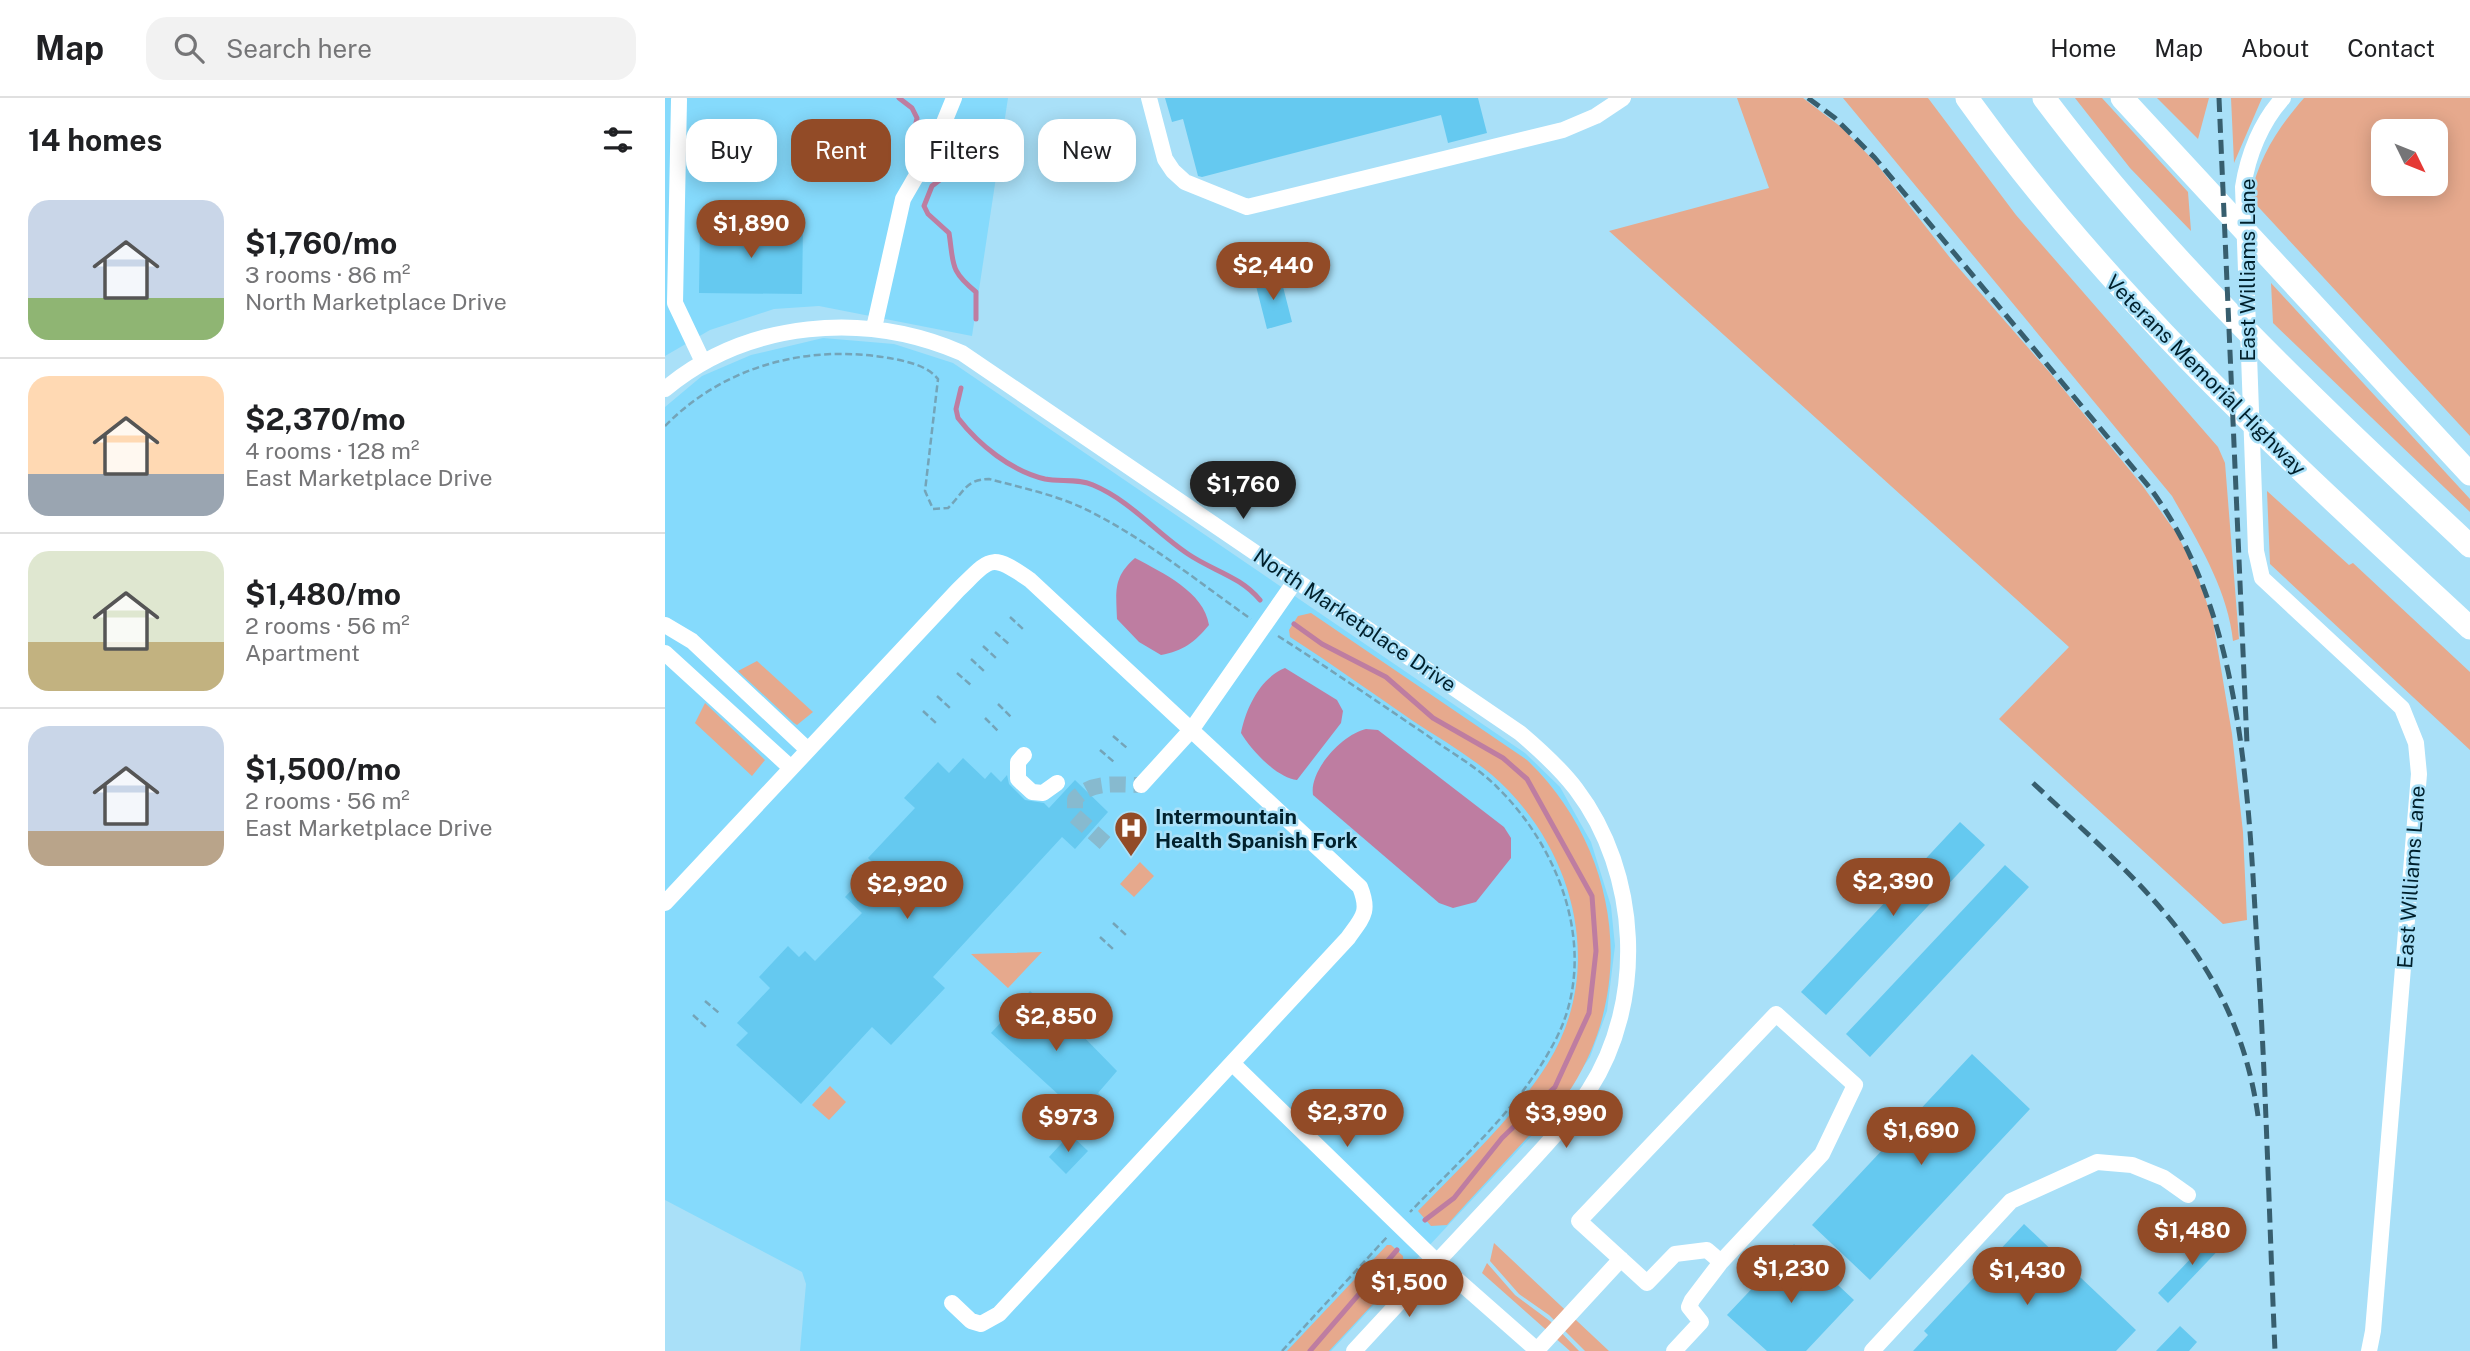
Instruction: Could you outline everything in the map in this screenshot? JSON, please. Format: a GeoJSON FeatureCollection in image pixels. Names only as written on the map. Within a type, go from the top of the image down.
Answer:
{"type":"FeatureCollection","features":[{"type":"Feature","properties":{"kind":"highway","name":"Veterans Memorial Highway"},"geometry":{"type":"LineString","coordinates":[[1968,98],[2080,243],[2187,361],[2470,628]]}},
{"type":"Feature","properties":{"kind":"highway"},"geometry":{"type":"LineString","coordinates":[[2044,98],[2130,206],[2184,267],[2277,364],[2470,546]]}},
{"type":"Feature","properties":{"kind":"highway"},"geometry":{"type":"LineString","coordinates":[[2122,98],[2470,474]]}},
{"type":"Feature","properties":{"kind":"street"},"geometry":{"type":"LineString","coordinates":[[874,328],[902,199],[936,142],[954,98]]}},
{"type":"Feature","properties":{"kind":"street"},"geometry":{"type":"LineString","coordinates":[[1149,98],[1165,159],[1173,171],[1185,181],[1247,207],[1563,130],[1596,116],[1623,98]]}},
{"type":"Feature","properties":{"kind":"street","name":"East Williams Lane"},"geometry":{"type":"LineString","coordinates":[[2283,98],[2271,111],[2258,138],[2243,187],[2256,551],[2262,578],[2402,708],[2416,743],[2419,774],[2373,1331],[2369,1351]]}},
{"type":"Feature","properties":{"kind":"street"},"geometry":{"type":"LineString","coordinates":[[679,100],[675,303],[703,362]]}},
{"type":"Feature","properties":{"kind":"street","name":"North Marketplace Drive"},"geometry":{"type":"LineString","coordinates":[[665,389],[703,362],[734,346],[797,330],[874,328],[939,343],[962,353],[1520,733],[1578,792],[1598,825],[1619,881],[1628,938],[1625,996],[1605,1060],[1590,1089],[1559,1131],[1354,1351]]}},
{"type":"Feature","properties":{"kind":"street"},"geometry":{"type":"LineString","coordinates":[[665,903],[981,567],[990,561],[1000,561],[1030,580],[1360,887],[1366,904],[1364,916],[1348,938],[990,1322],[981,1324],[971,1321],[953,1303]]}},
{"type":"Feature","properties":{"kind":"street"},"geometry":{"type":"LineString","coordinates":[[1140,785],[1192,729],[1296,580]]}},
{"type":"Feature","properties":{"kind":"street"},"geometry":{"type":"LineString","coordinates":[[671,627],[808,750]]}},
{"type":"Feature","properties":{"kind":"street"},"geometry":{"type":"LineString","coordinates":[[671,627],[666,653],[791,768]]}},
{"type":"Feature","properties":{"kind":"street"},"geometry":{"type":"LineString","coordinates":[[1024,755],[1018,762],[1018,779],[1032,792],[1043,793],[1057,783]]}},
{"type":"Feature","properties":{"kind":"street"},"geometry":{"type":"LineString","coordinates":[[1674,1351],[1700,1322],[1689,1307],[1721,1262],[1822,1154],[1855,1085],[1776,1014],[1579,1221],[1647,1283],[1675,1254],[1707,1250],[1721,1262]]}},
{"type":"Feature","properties":{"kind":"street"},"geometry":{"type":"LineString","coordinates":[[1232,1063],[1437,1262],[1537,1350],[1621,1259]]}},
{"type":"Feature","properties":{"kind":"street"},"geometry":{"type":"LineString","coordinates":[[1872,1351],[2011,1201],[2097,1161],[2132,1165],[2164,1178],[2188,1195]]}},
{"type":"Feature","properties":{"kind":"path"},"geometry":{"type":"LineString","coordinates":[[722,205],[722,220]]}},
{"type":"Feature","properties":{"kind":"path"},"geometry":{"type":"LineString","coordinates":[[757,206],[757,220]]}},
{"type":"Feature","properties":{"kind":"path"},"geometry":{"type":"LineString","coordinates":[[665,426],[711,389],[761,365],[827,353],[869,355],[927,369],[937,379],[925,491],[933,509],[948,508],[964,487],[978,479],[989,479],[1081,507],[1128,535],[1249,618]]}},
{"type":"Feature","properties":{"kind":"path"},"geometry":{"type":"LineString","coordinates":[[1010,617],[1024,630]]}},
{"type":"Feature","properties":{"kind":"path"},"geometry":{"type":"LineString","coordinates":[[995,632],[1010,645]]}},
{"type":"Feature","properties":{"kind":"path"},"geometry":{"type":"LineString","coordinates":[[1280,637],[1367,694],[1496,785],[1540,841],[1565,895],[1575,937],[1569,1009],[1541,1065],[1492,1127],[1410,1212]]}},
{"type":"Feature","properties":{"kind":"path"},"geometry":{"type":"LineString","coordinates":[[983,646],[997,659]]}},
{"type":"Feature","properties":{"kind":"path"},"geometry":{"type":"LineString","coordinates":[[971,659],[985,672]]}},
{"type":"Feature","properties":{"kind":"path"},"geometry":{"type":"LineString","coordinates":[[957,673],[972,686]]}},
{"type":"Feature","properties":{"kind":"path"},"geometry":{"type":"LineString","coordinates":[[937,696],[951,709]]}},
{"type":"Feature","properties":{"kind":"path"},"geometry":{"type":"LineString","coordinates":[[998,704],[1011,717]]}},
{"type":"Feature","properties":{"kind":"path"},"geometry":{"type":"LineString","coordinates":[[923,711],[937,724]]}},
{"type":"Feature","properties":{"kind":"path"},"geometry":{"type":"LineString","coordinates":[[985,718],[998,731]]}},
{"type":"Feature","properties":{"kind":"path"},"geometry":{"type":"LineString","coordinates":[[1113,736],[1127,748]]}},
{"type":"Feature","properties":{"kind":"path"},"geometry":{"type":"LineString","coordinates":[[1100,750],[1114,762]]}},
{"type":"Feature","properties":{"kind":"path"},"geometry":{"type":"LineString","coordinates":[[1114,923],[1126,934]]}},
{"type":"Feature","properties":{"kind":"path"},"geometry":{"type":"LineString","coordinates":[[1100,937],[1113,949]]}},
{"type":"Feature","properties":{"kind":"path"},"geometry":{"type":"LineString","coordinates":[[705,1001],[719,1013]]}},
{"type":"Feature","properties":{"kind":"path"},"geometry":{"type":"LineString","coordinates":[[692,1015],[706,1027]]}},
{"type":"Feature","properties":{"kind":"path"},"geometry":{"type":"LineString","coordinates":[[1282,1351],[1387,1237]]}},
{"type":"Feature","properties":{"kind":"shaded area"},"geometry":{"type":"Polygon","coordinates":[[[665,98],[1008,98],[1005,119],[905,119],[905,182],[995,182],[972,336],[819,306],[774,309],[710,330],[665,356],[665,98]]]}},
{"type":"Feature","properties":{"kind":"shaded area"},"geometry":{"type":"Polygon","coordinates":[[[1737,98],[1803,98],[1841,127],[1875,162],[1951,259],[2051,374],[2142,485],[2177,534],[2197,574],[2213,621],[2232,734],[2243,832],[2247,920],[2223,924],[1999,719],[2069,647],[1609,231],[1769,188],[1737,98]]]}},
{"type":"Feature","properties":{"kind":"shaded area"},"geometry":{"type":"Polygon","coordinates":[[[1843,98],[1928,98],[2016,215],[2218,447],[2225,463],[2239,639],[2233,641],[2218,584],[2172,496],[1843,98]]]}},
{"type":"Feature","properties":{"kind":"shaded area"},"geometry":{"type":"Polygon","coordinates":[[[2075,98],[2102,98],[2188,192],[2191,231],[2130,168],[2075,98]]]}},
{"type":"Feature","properties":{"kind":"shaded area"},"geometry":{"type":"Polygon","coordinates":[[[2157,98],[2209,98],[2198,139],[2157,98]]]}},
{"type":"Feature","properties":{"kind":"shaded area"},"geometry":{"type":"Polygon","coordinates":[[[2231,98],[2262,98],[2234,163],[2231,98]]]}},
{"type":"Feature","properties":{"kind":"shaded area"},"geometry":{"type":"Polygon","coordinates":[[[2304,98],[2470,98],[2470,436],[2250,198],[2258,169],[2277,132],[2304,98]]]}},
{"type":"Feature","properties":{"kind":"shaded area"},"geometry":{"type":"Polygon","coordinates":[[[2271,283],[2470,499],[2470,512],[2273,323],[2271,283]]]}},
{"type":"Feature","properties":{"kind":"shaded area","name":"Intermountain Health Spanish Fork"},"geometry":{"type":"Polygon","coordinates":[[[823,338],[894,344],[953,363],[1525,753],[1560,787],[1591,842],[1611,906],[1615,946],[1607,1011],[1590,1057],[1550,1116],[1331,1351],[800,1351],[806,1284],[802,1272],[665,1200],[665,407],[702,376],[751,355],[823,338]]]}},
{"type":"Feature","properties":{"kind":"shaded area"},"geometry":{"type":"Polygon","coordinates":[[[2267,491],[2349,565],[2353,563],[2470,672],[2470,750],[2270,564],[2267,491]]]}},
{"type":"Feature","properties":{"kind":"shaded area"},"geometry":{"type":"Polygon","coordinates":[[[1135,558],[1181,585],[1191,593],[1206,613],[1209,625],[1182,648],[1161,655],[1139,642],[1117,619],[1116,592],[1119,578],[1135,558]]]}},
{"type":"Feature","properties":{"kind":"shaded area"},"geometry":{"type":"Polygon","coordinates":[[[1311,613],[1527,760],[1557,794],[1581,832],[1598,873],[1608,916],[1611,959],[1606,1003],[1593,1046],[1572,1087],[1447,1225],[1431,1226],[1418,1211],[1520,1103],[1548,1063],[1565,1029],[1575,993],[1578,957],[1575,921],[1566,885],[1552,851],[1532,819],[1508,790],[1462,753],[1290,637],[1289,630],[1298,616],[1311,613]]]}},
{"type":"Feature","properties":{"kind":"shaded area"},"geometry":{"type":"Polygon","coordinates":[[[757,661],[813,712],[797,725],[738,671],[757,661]]]}},
{"type":"Feature","properties":{"kind":"shaded area"},"geometry":{"type":"Polygon","coordinates":[[[1285,668],[1337,700],[1343,711],[1341,723],[1297,780],[1281,774],[1265,762],[1241,733],[1246,714],[1261,686],[1285,668]]]}},
{"type":"Feature","properties":{"kind":"shaded area"},"geometry":{"type":"Polygon","coordinates":[[[705,703],[765,760],[752,776],[695,723],[705,703]]]}},
{"type":"Feature","properties":{"kind":"shaded area"},"geometry":{"type":"Polygon","coordinates":[[[1366,729],[1378,730],[1504,827],[1511,838],[1511,858],[1476,902],[1453,908],[1439,903],[1313,795],[1316,775],[1329,754],[1347,738],[1366,729]]]}},
{"type":"Feature","properties":{"kind":"shaded area"},"geometry":{"type":"Polygon","coordinates":[[[1140,862],[1154,876],[1134,897],[1120,884],[1140,862]]]}},
{"type":"Feature","properties":{"kind":"shaded area"},"geometry":{"type":"Polygon","coordinates":[[[1042,952],[1008,988],[971,954],[1042,952]]]}},
{"type":"Feature","properties":{"kind":"shaded area"},"geometry":{"type":"Polygon","coordinates":[[[830,1086],[846,1102],[829,1120],[812,1105],[830,1086]]]}},
{"type":"Feature","properties":{"kind":"shaded area"},"geometry":{"type":"Polygon","coordinates":[[[1494,1243],[1609,1351],[1585,1351],[1549,1315],[1519,1294],[1490,1261],[1494,1243]]]}},
{"type":"Feature","properties":{"kind":"shaded area"},"geometry":{"type":"Polygon","coordinates":[[[1387,1245],[1391,1245],[1403,1256],[1404,1271],[1329,1351],[1287,1351],[1387,1245]]]}},
{"type":"Feature","properties":{"kind":"shaded area"},"geometry":{"type":"Polygon","coordinates":[[[1487,1263],[1515,1295],[1550,1321],[1579,1351],[1570,1351],[1482,1273],[1487,1263]]]}},
{"type":"Feature","properties":{"kind":"building"},"geometry":{"type":"Polygon","coordinates":[[[1165,98],[1478,98],[1487,133],[1448,143],[1441,115],[1202,177],[1198,176],[1183,119],[1172,122],[1165,98]]]}},
{"type":"Feature","properties":{"kind":"building"},"geometry":{"type":"Polygon","coordinates":[[[700,226],[803,227],[802,294],[699,293],[700,226]]]}},
{"type":"Feature","properties":{"kind":"building"},"geometry":{"type":"Polygon","coordinates":[[[1280,275],[1292,322],[1267,329],[1255,282],[1280,275]]]}},
{"type":"Feature","properties":{"kind":"building"},"geometry":{"type":"Polygon","coordinates":[[[963,758],[985,779],[991,772],[1001,782],[1007,775],[1009,784],[1025,800],[1044,803],[1049,808],[1075,780],[1108,812],[1075,849],[1062,837],[933,977],[945,988],[891,1045],[872,1027],[801,1104],[736,1045],[748,1033],[737,1023],[770,988],[759,977],[788,946],[799,957],[805,951],[815,961],[862,913],[845,897],[875,865],[868,858],[915,808],[904,798],[938,762],[949,773],[963,758]]]}},
{"type":"Feature","properties":{"kind":"building"},"geometry":{"type":"Polygon","coordinates":[[[1960,822],[1985,845],[1826,1015],[1801,992],[1960,822]]]}},
{"type":"Feature","properties":{"kind":"building"},"geometry":{"type":"Polygon","coordinates":[[[2005,865],[2029,887],[1870,1057],[1846,1034],[2005,865]]]}},
{"type":"Feature","properties":{"kind":"building"},"geometry":{"type":"Polygon","coordinates":[[[1030,991],[1075,1032],[1077,1030],[1117,1071],[1098,1093],[1103,1098],[1084,1118],[991,1033],[1030,991]]]}},
{"type":"Feature","properties":{"kind":"building"},"geometry":{"type":"Polygon","coordinates":[[[1972,1054],[2030,1109],[1870,1280],[1812,1225],[1972,1054]]]}},
{"type":"Feature","properties":{"kind":"building"},"geometry":{"type":"Polygon","coordinates":[[[1070,1134],[1088,1151],[1066,1174],[1049,1157],[1070,1134]]]}},
{"type":"Feature","properties":{"kind":"building"},"geometry":{"type":"Polygon","coordinates":[[[2024,1224],[2136,1330],[2116,1351],[1913,1351],[1928,1335],[1924,1331],[2024,1224]]]}},
{"type":"Feature","properties":{"kind":"building"},"geometry":{"type":"Polygon","coordinates":[[[2216,1232],[2227,1241],[2168,1303],[2158,1293],[2216,1232]]]}},
{"type":"Feature","properties":{"kind":"building"},"geometry":{"type":"Polygon","coordinates":[[[1794,1244],[1854,1300],[1806,1351],[1767,1351],[1727,1315],[1794,1244]]]}},
{"type":"Feature","properties":{"kind":"building"},"geometry":{"type":"Polygon","coordinates":[[[2180,1326],[2197,1342],[2189,1351],[2156,1351],[2180,1326]]]}},
{"type":"Feature","properties":{"kind":"waterway"},"geometry":{"type":"LineString","coordinates":[[899,98],[912,108],[917,119]]}},
{"type":"Feature","properties":{"kind":"waterway"},"geometry":{"type":"LineString","coordinates":[[937,182],[932,186],[924,206],[928,214],[949,233],[954,266],[961,278],[976,292],[976,319]]}},
{"type":"Feature","properties":{"kind":"waterway"},"geometry":{"type":"LineString","coordinates":[[961,388],[956,409],[958,418],[997,456],[1032,475],[1051,480],[1081,482],[1107,492],[1188,554],[1235,579],[1260,600]]}},
{"type":"Feature","properties":{"kind":"waterway"},"geometry":{"type":"LineString","coordinates":[[1294,624],[1322,644],[1386,677],[1433,718],[1503,758],[1527,779],[1592,896],[1596,951],[1589,1013],[1555,1087],[1502,1138],[1454,1198],[1425,1220]]}},
{"type":"Feature","properties":{"kind":"waterway"},"geometry":{"type":"LineString","coordinates":[[1310,1351],[1397,1250]]}},
{"type":"Feature","properties":{"kind":"tunnel"},"geometry":{"type":"LineString","coordinates":[[1105,843],[1075,816],[1075,799],[1097,786],[1141,785]]}},
{"type":"Feature","properties":{"kind":"railway"},"geometry":{"type":"LineString","coordinates":[[1808,98],[1835,118],[1875,158],[2150,488],[2181,537],[2205,591],[2222,647],[2235,706],[2250,827],[2263,1046],[2275,1351]]}},
{"type":"Feature","properties":{"kind":"railway"},"geometry":{"type":"LineString","coordinates":[[2219,98],[2247,744]]}},
{"type":"Feature","properties":{"kind":"railway"},"geometry":{"type":"LineString","coordinates":[[2033,783],[2146,892],[2178,929],[2206,969],[2229,1012],[2246,1061],[2258,1116]]}},
{"type":"Feature","properties":{"kind":"place","name":"Intermountain Health Spanish Fork"},"geometry":{"type":"Point","coordinates":[1131,858]}}]}
